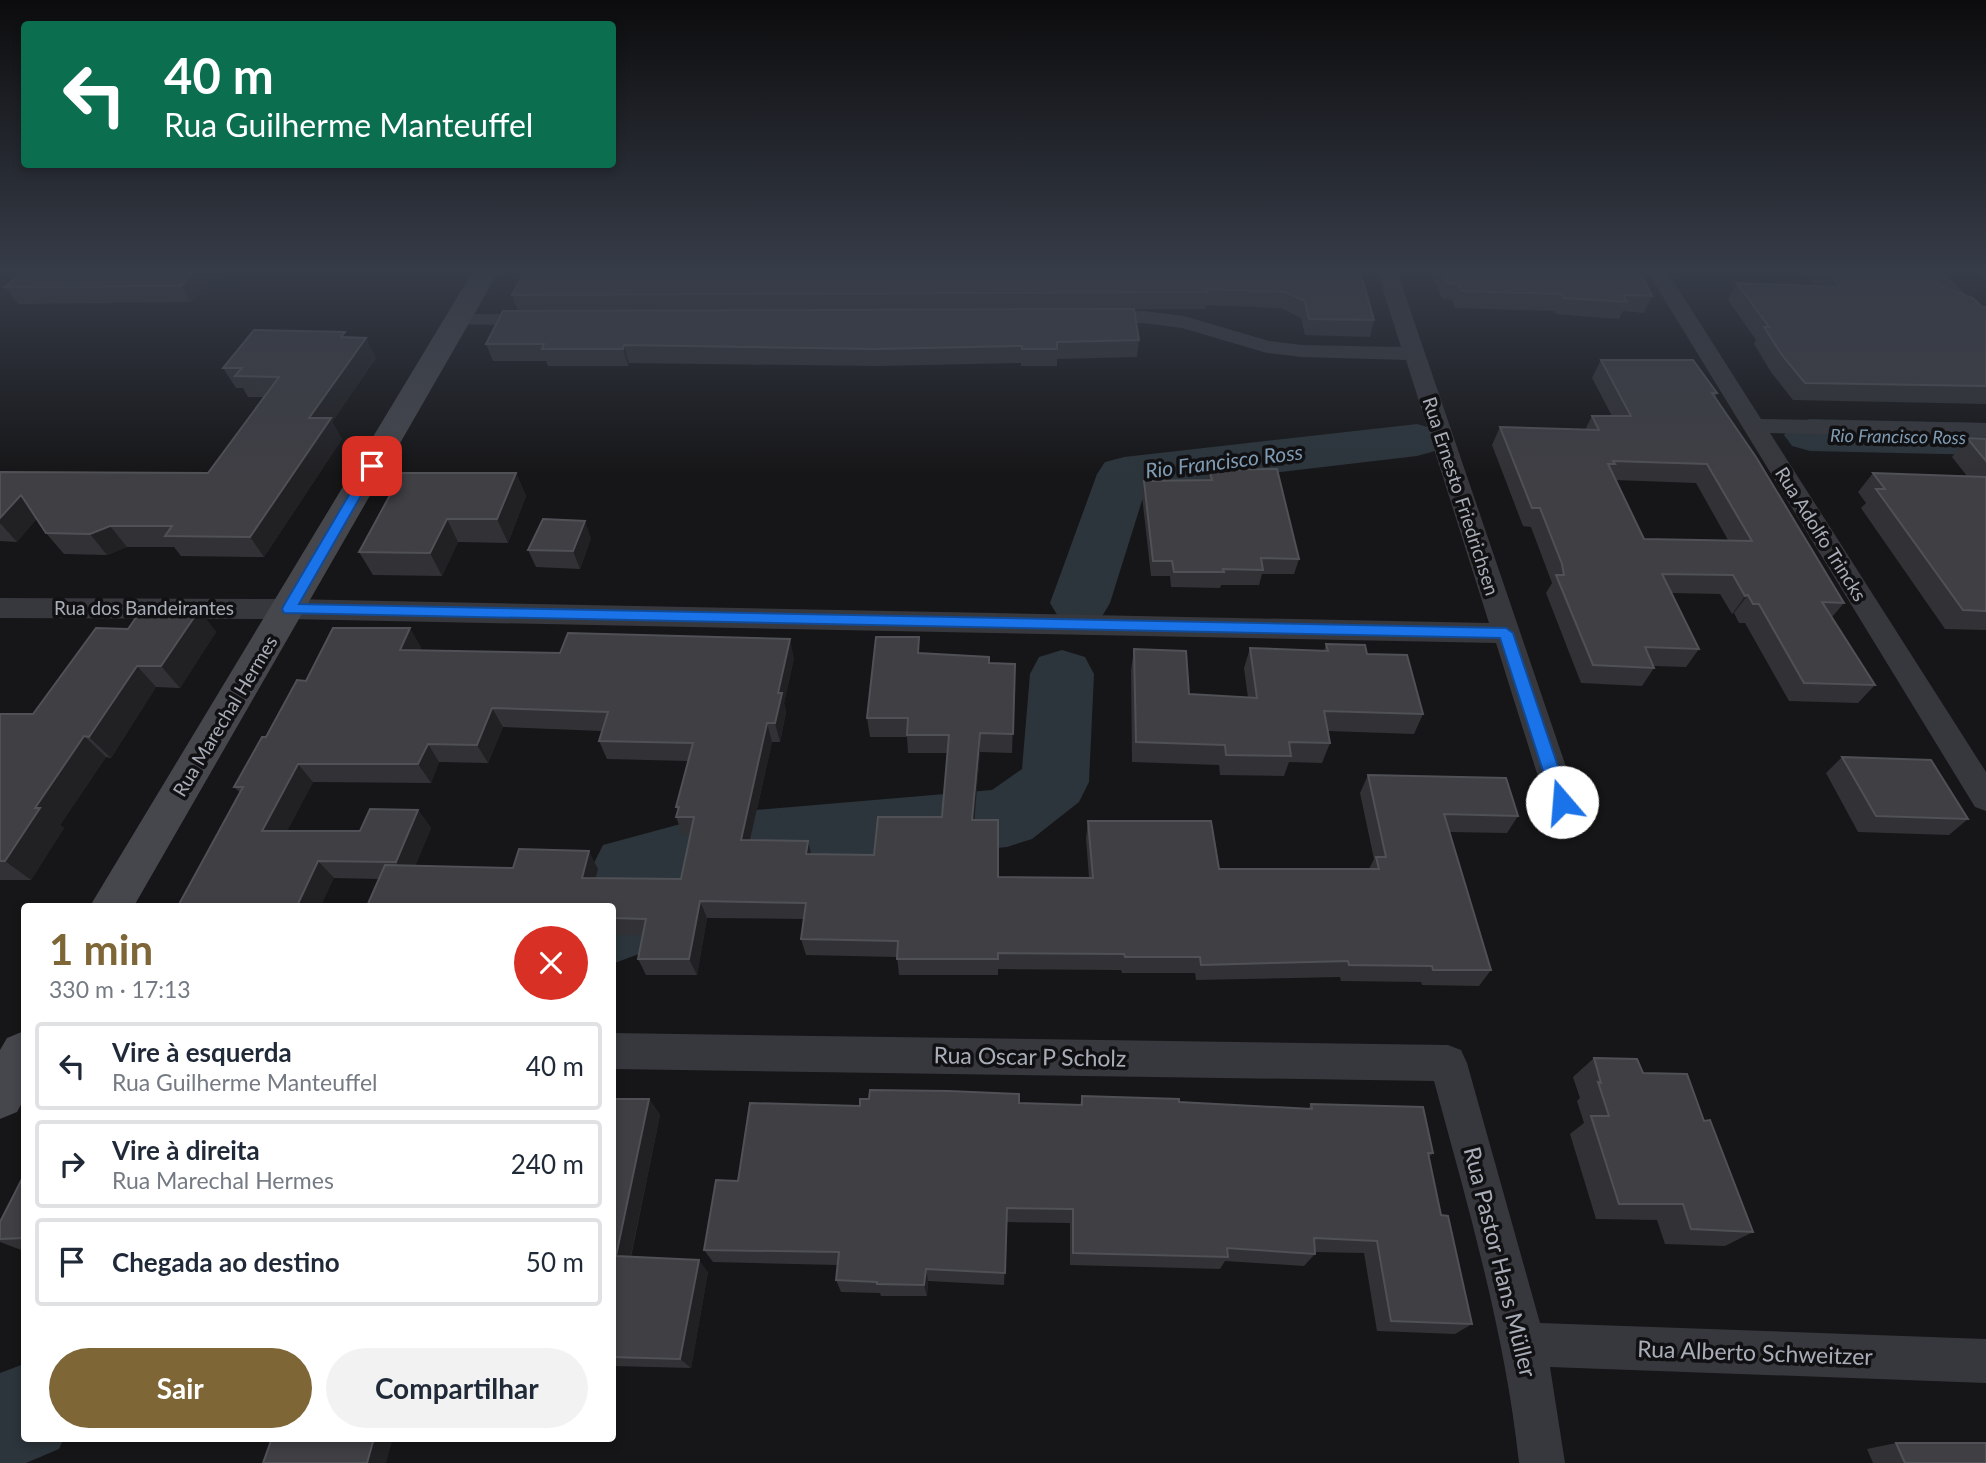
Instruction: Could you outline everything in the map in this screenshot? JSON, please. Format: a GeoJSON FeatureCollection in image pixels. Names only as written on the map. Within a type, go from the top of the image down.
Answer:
{"type":"FeatureCollection","features":[{"type":"Feature","properties":{"kind":"street","name":"Rua Marechal Hermes"},"geometry":{"type":"LineString","coordinates":[[113,903],[289,609],[446,339]]}},
{"type":"Feature","properties":{"kind":"street"},"geometry":{"type":"LineString","coordinates":[[1241,339],[1267,347],[1303,351],[1414,354]]}},
{"type":"Feature","properties":{"kind":"street","name":"Rua Ernesto Friedrichsen"},"geometry":{"type":"LineString","coordinates":[[1409,339],[1562,802]]}},
{"type":"Feature","properties":{"kind":"street","name":"Rua Adolfo Trincks"},"geometry":{"type":"LineString","coordinates":[[1700,339],[1986,798]]}},
{"type":"Feature","properties":{"kind":"street"},"geometry":{"type":"LineString","coordinates":[[1754,426],[1986,430]]}},
{"type":"Feature","properties":{"kind":"street","name":"Rua dos Bandeirantes"},"geometry":{"type":"LineString","coordinates":[[0,608],[289,609],[1506,633]]}},
{"type":"Feature","properties":{"kind":"street","name":"Rua Oscar P Scholz"},"geometry":{"type":"LineString","coordinates":[[616,1051],[1448,1063]]}},
{"type":"Feature","properties":{"kind":"street"},"geometry":{"type":"LineString","coordinates":[[0,1095],[21,1059]]}},
{"type":"Feature","properties":{"kind":"street","name":"Rua Pastor Hans Müller"},"geometry":{"type":"LineString","coordinates":[[1448,1063],[1525,1344],[1539,1418],[1542,1463]]}},
{"type":"Feature","properties":{"kind":"street","name":"Rua Alberto Schweitzer"},"geometry":{"type":"LineString","coordinates":[[1525,1344],[1986,1361]]}},
{"type":"Feature","properties":{"kind":"building"},"geometry":{"type":"Polygon","coordinates":[[[246,339],[365,339],[309,418],[331,418],[250,537],[165,536],[172,526],[110,526],[90,534],[46,533],[21,495],[0,518],[0,472],[208,473],[279,377],[235,376],[242,368],[223,368],[246,339]]]}},
{"type":"Feature","properties":{"kind":"building"},"geometry":{"type":"Polygon","coordinates":[[[488,339],[1139,340],[1057,342],[1057,349],[1022,349],[1022,346],[876,349],[624,345],[623,349],[542,349],[544,344],[486,344],[488,339]]]}},
{"type":"Feature","properties":{"kind":"building"},"geometry":{"type":"Polygon","coordinates":[[[1772,339],[1986,339],[1986,386],[1805,383],[1772,339]]]}},
{"type":"Feature","properties":{"kind":"building"},"geometry":{"type":"Polygon","coordinates":[[[1601,360],[1693,360],[1717,393],[1712,393],[1756,457],[1844,603],[1822,602],[1875,685],[1804,683],[1759,604],[1753,604],[1748,595],[1745,596],[1733,575],[1662,574],[1699,649],[1645,647],[1654,668],[1593,665],[1556,575],[1564,575],[1562,564],[1540,508],[1532,508],[1500,427],[1599,430],[1592,416],[1631,416],[1601,360]],[[1613,461],[1615,464],[1608,464],[1644,539],[1752,541],[1707,464],[1613,461]]]}},
{"type":"Feature","properties":{"kind":"building"},"geometry":{"type":"Polygon","coordinates":[[[1967,438],[1986,439],[1986,461],[1967,438]]]}},
{"type":"Feature","properties":{"kind":"building"},"geometry":{"type":"Polygon","coordinates":[[[1277,469],[1299,559],[1261,558],[1263,570],[1223,569],[1224,572],[1174,572],[1172,561],[1153,561],[1144,481],[1212,480],[1209,470],[1277,469]]]}},
{"type":"Feature","properties":{"kind":"building"},"geometry":{"type":"Polygon","coordinates":[[[402,473],[516,473],[497,519],[447,519],[430,553],[359,552],[402,473]]]}},
{"type":"Feature","properties":{"kind":"building"},"geometry":{"type":"Polygon","coordinates":[[[1873,473],[1986,477],[1986,611],[1963,610],[1876,489],[1885,489],[1873,473]]]}},
{"type":"Feature","properties":{"kind":"building"},"geometry":{"type":"Polygon","coordinates":[[[543,519],[585,521],[573,551],[528,550],[543,519]]]}},
{"type":"Feature","properties":{"kind":"building"},"geometry":{"type":"Polygon","coordinates":[[[142,609],[199,610],[161,666],[137,666],[89,737],[84,736],[35,808],[40,808],[5,861],[0,861],[0,714],[33,714],[96,628],[128,629],[142,609]]]}},
{"type":"Feature","properties":{"kind":"building"},"geometry":{"type":"Polygon","coordinates":[[[333,628],[410,628],[400,650],[560,653],[568,633],[790,639],[778,693],[782,693],[775,723],[767,723],[741,840],[808,841],[806,854],[874,855],[878,817],[942,817],[949,735],[907,735],[908,718],[867,718],[876,637],[919,637],[918,653],[989,657],[989,663],[1015,664],[1013,734],[980,733],[972,820],[998,820],[998,877],[1093,878],[1088,821],[1211,821],[1219,869],[1379,869],[1376,857],[1386,857],[1368,775],[1506,778],[1518,816],[1444,814],[1491,970],[1349,965],[1348,961],[1201,965],[1200,957],[1125,957],[1124,954],[998,953],[998,959],[897,959],[898,941],[801,939],[806,903],[700,901],[689,959],[638,959],[646,919],[616,918],[616,903],[368,903],[385,865],[513,868],[519,849],[589,851],[582,878],[681,879],[694,817],[676,817],[679,807],[676,807],[693,743],[599,741],[608,712],[492,708],[477,745],[428,744],[418,764],[298,764],[262,831],[360,831],[370,809],[418,810],[396,862],[318,861],[298,903],[180,903],[243,787],[234,787],[262,737],[266,737],[297,680],[306,681],[333,628]]]}},
{"type":"Feature","properties":{"kind":"building"},"geometry":{"type":"Polygon","coordinates":[[[1326,644],[1365,645],[1367,654],[1407,655],[1423,714],[1324,711],[1330,743],[1289,742],[1291,756],[1226,755],[1225,745],[1136,742],[1134,649],[1186,651],[1189,694],[1257,698],[1250,648],[1328,651],[1326,644]]]}},
{"type":"Feature","properties":{"kind":"building"},"geometry":{"type":"Polygon","coordinates":[[[1842,757],[1931,760],[1968,819],[1876,816],[1842,757]]]}},
{"type":"Feature","properties":{"kind":"building"},"geometry":{"type":"Polygon","coordinates":[[[1594,1058],[1637,1059],[1643,1073],[1687,1074],[1704,1121],[1710,1120],[1753,1232],[1691,1229],[1683,1204],[1619,1204],[1591,1116],[1609,1116],[1598,1082],[1601,1083],[1594,1058]]]}},
{"type":"Feature","properties":{"kind":"building"},"geometry":{"type":"Polygon","coordinates":[[[870,1090],[1019,1094],[1019,1103],[1082,1105],[1082,1096],[1179,1099],[1179,1102],[1312,1109],[1311,1104],[1423,1107],[1433,1153],[1428,1153],[1441,1215],[1448,1216],[1472,1324],[1391,1321],[1377,1241],[1314,1238],[1315,1254],[1227,1248],[1228,1257],[1073,1253],[1073,1209],[1007,1208],[1005,1273],[926,1269],[924,1285],[836,1280],[839,1252],[704,1250],[716,1180],[738,1181],[750,1103],[860,1106],[860,1099],[869,1099],[870,1090]]]}},
{"type":"Feature","properties":{"kind":"building"},"geometry":{"type":"Polygon","coordinates":[[[616,1099],[649,1099],[616,1256],[616,1099]]]}},
{"type":"Feature","properties":{"kind":"building"},"geometry":{"type":"Polygon","coordinates":[[[21,1181],[21,1238],[0,1239],[0,1222],[21,1181]]]}},
{"type":"Feature","properties":{"kind":"building"},"geometry":{"type":"Polygon","coordinates":[[[616,1256],[699,1260],[680,1359],[616,1357],[616,1256]]]}},
{"type":"Feature","properties":{"kind":"building"},"geometry":{"type":"Polygon","coordinates":[[[271,1442],[373,1442],[367,1463],[263,1463],[271,1442]]]}},
{"type":"Feature","properties":{"kind":"building"},"geometry":{"type":"Polygon","coordinates":[[[1896,1443],[1986,1443],[1986,1463],[1905,1463],[1896,1443]]]}},
{"type":"Feature","properties":{"kind":"waterway","name":"Rio Francisco Ross"},"geometry":{"type":"LineString","coordinates":[[1810,435],[1986,439]]}},
{"type":"Feature","properties":{"kind":"waterway","name":"Rio Francisco Ross"},"geometry":{"type":"LineString","coordinates":[[1080,603],[1124,474],[1417,440]]}},
{"type":"Feature","properties":{"kind":"waterway","name":"Rio Francisco Ross"},"geometry":{"type":"LineString","coordinates":[[616,915],[629,867],[721,843],[1007,818],[1055,782],[1062,674]]}},
{"type":"Feature","properties":{"kind":"waterway","name":"Rio Francisco Ross"},"geometry":{"type":"LineString","coordinates":[[0,1423],[21,1415]]}},
{"type":"Feature","properties":{"kind":"route"},"geometry":{"type":"LineString","coordinates":[[372,466],[289,609],[1506,633],[1562,802]]}}]}
